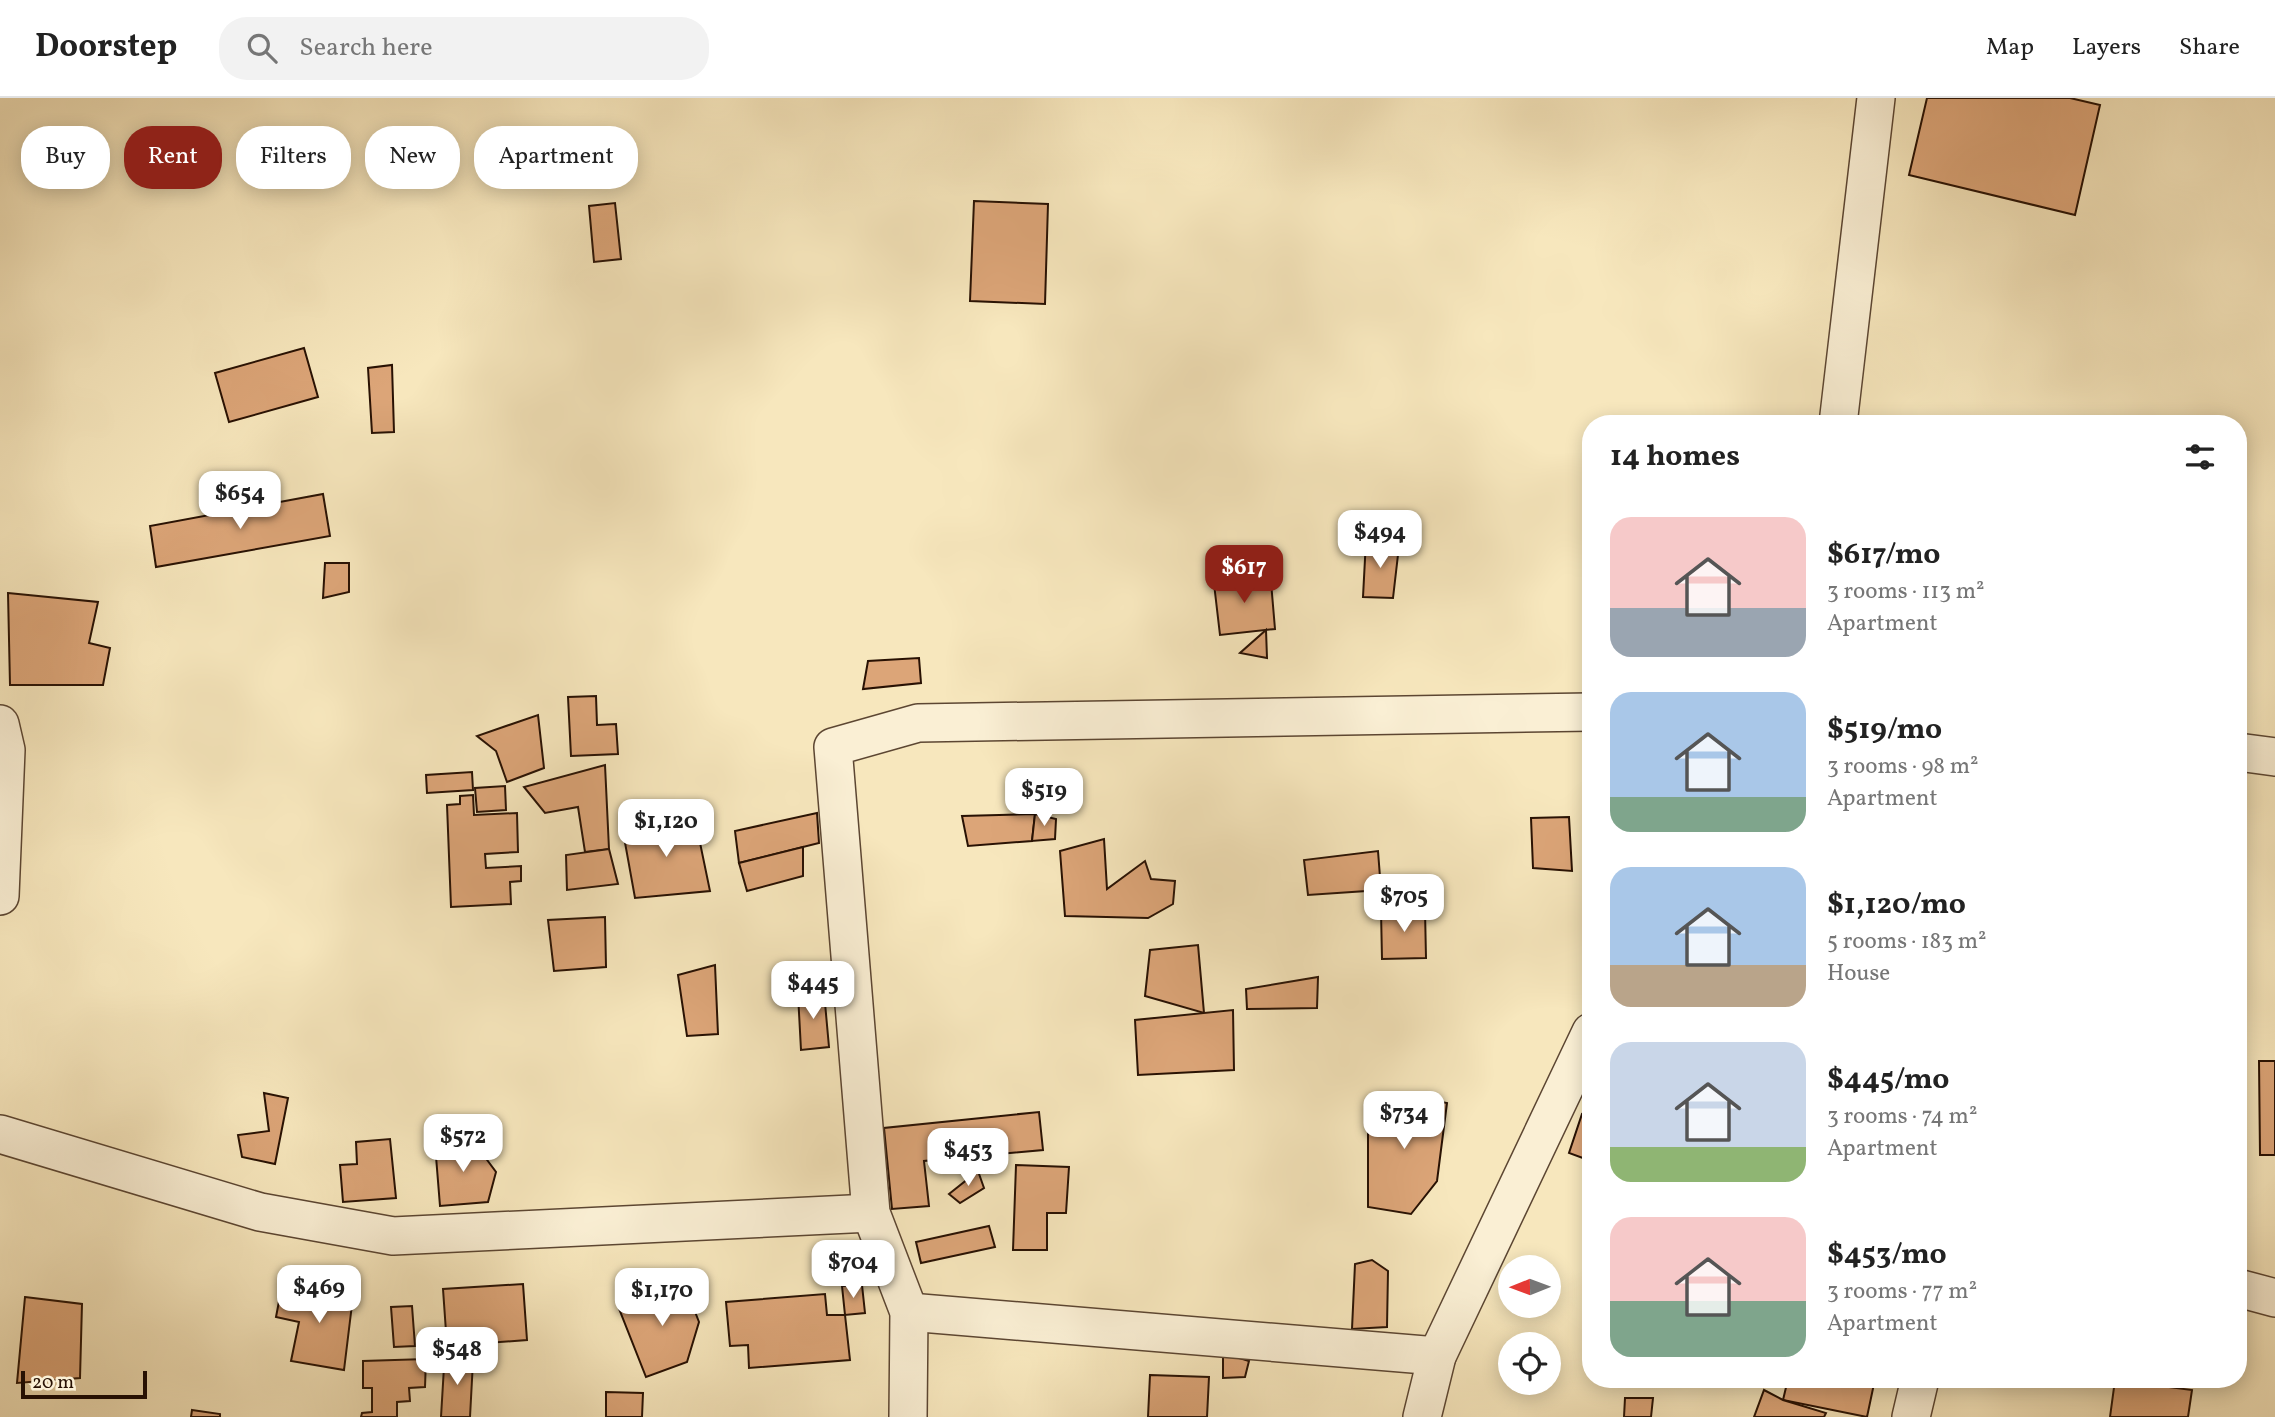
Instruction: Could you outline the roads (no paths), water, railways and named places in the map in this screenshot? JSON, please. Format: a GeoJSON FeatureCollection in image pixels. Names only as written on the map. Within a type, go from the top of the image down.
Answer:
{"type":"FeatureCollection","features":[{"type":"Feature","properties":{"kind":"street"},"geometry":{"type":"LineString","coordinates":[[1839,415],[1876,98]]}},
{"type":"Feature","properties":{"kind":"street"},"geometry":{"type":"LineString","coordinates":[[908,1417],[909,1312],[871,1213],[834,747],[918,723],[1582,712]]}},
{"type":"Feature","properties":{"kind":"street"},"geometry":{"type":"LineString","coordinates":[[0,724],[6,750],[0,896]]}},
{"type":"Feature","properties":{"kind":"street"},"geometry":{"type":"LineString","coordinates":[[2247,753],[2275,757]]}},
{"type":"Feature","properties":{"kind":"street"},"geometry":{"type":"LineString","coordinates":[[1422,1417],[1437,1356],[1582,1051]]}},
{"type":"Feature","properties":{"kind":"street"},"geometry":{"type":"LineString","coordinates":[[0,1134],[260,1212],[393,1236],[871,1213]]}},
{"type":"Feature","properties":{"kind":"street"},"geometry":{"type":"LineString","coordinates":[[2247,1290],[2275,1298]]}},
{"type":"Feature","properties":{"kind":"street"},"geometry":{"type":"LineString","coordinates":[[909,1312],[1437,1356]]}},
{"type":"Feature","properties":{"kind":"street"},"geometry":{"type":"LineString","coordinates":[[1911,1417],[1918,1388]]}}]}
